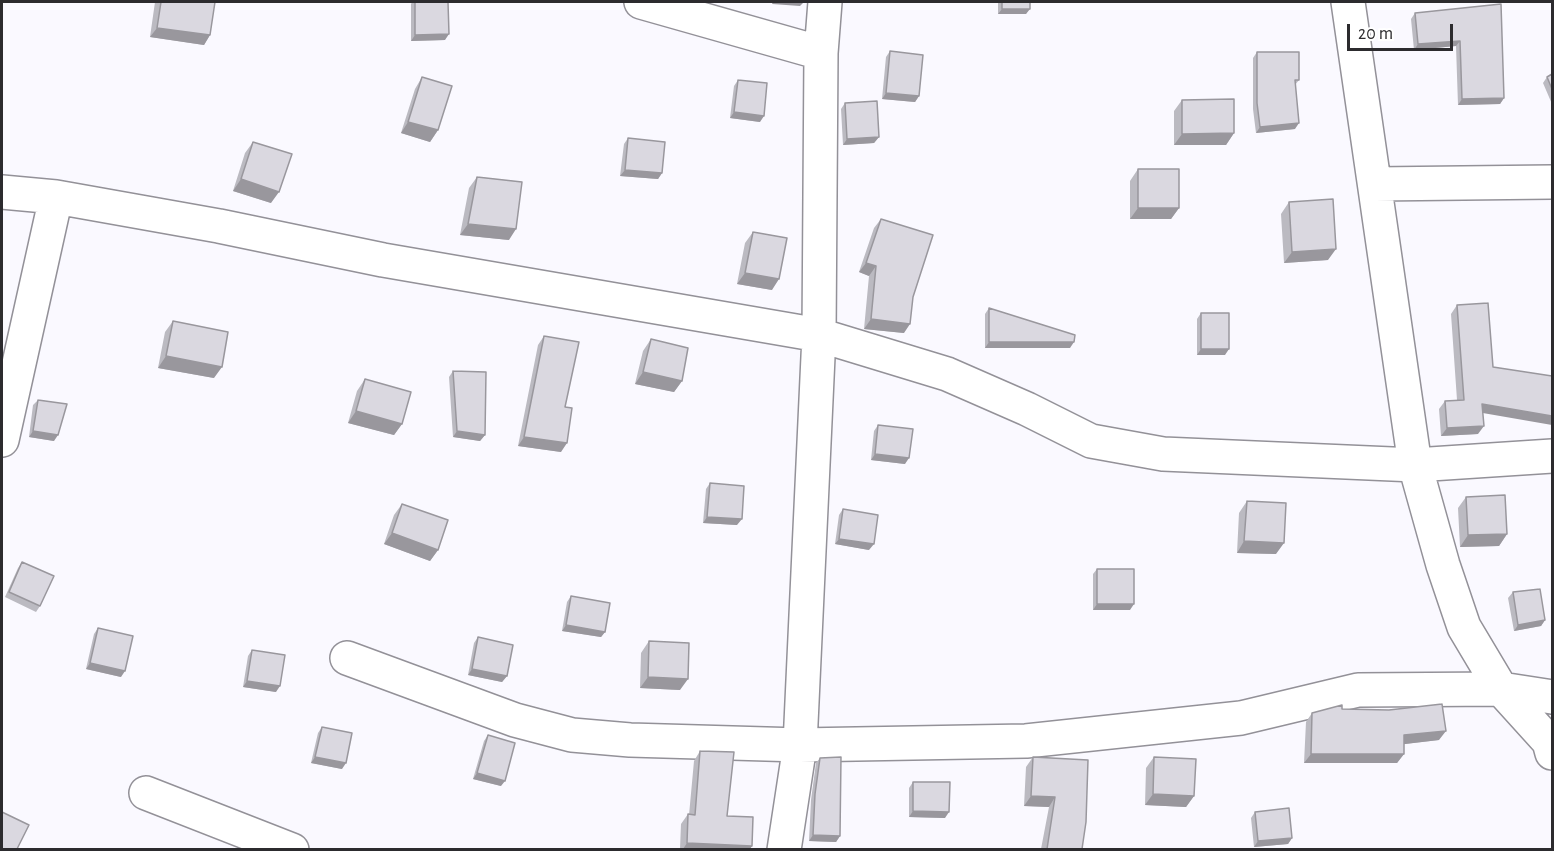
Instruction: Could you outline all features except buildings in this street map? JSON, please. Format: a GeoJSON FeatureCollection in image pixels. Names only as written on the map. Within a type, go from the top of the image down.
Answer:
{"type":"FeatureCollection","features":[{"type":"Feature","properties":{"kind":"street"},"geometry":{"type":"LineString","coordinates":[[640,2],[821,53]]}},
{"type":"Feature","properties":{"kind":"street"},"geometry":{"type":"LineString","coordinates":[[784,849],[800,745],[819,335],[821,53],[825,2]]}},
{"type":"Feature","properties":{"kind":"street"},"geometry":{"type":"LineString","coordinates":[[1348,2],[1414,465],[1464,627],[1501,689],[1549,742],[1552,753]]}},
{"type":"Feature","properties":{"kind":"street"},"geometry":{"type":"LineString","coordinates":[[1375,184],[1552,182]]}},
{"type":"Feature","properties":{"kind":"street"},"geometry":{"type":"LineString","coordinates":[[2,192],[56,197],[219,226],[383,260],[819,335],[947,374],[1027,409],[1091,441],[1163,454],[1414,465],[1552,456]]}},
{"type":"Feature","properties":{"kind":"street"},"geometry":{"type":"LineString","coordinates":[[2,440],[56,197]]}},
{"type":"Feature","properties":{"kind":"street"},"geometry":{"type":"LineString","coordinates":[[347,658],[515,720],[572,735],[630,740],[800,745],[1026,741],[1241,718],[1358,690],[1501,689],[1552,697]]}},
{"type":"Feature","properties":{"kind":"street"},"geometry":{"type":"LineString","coordinates":[[147,794],[292,849]]}}]}
